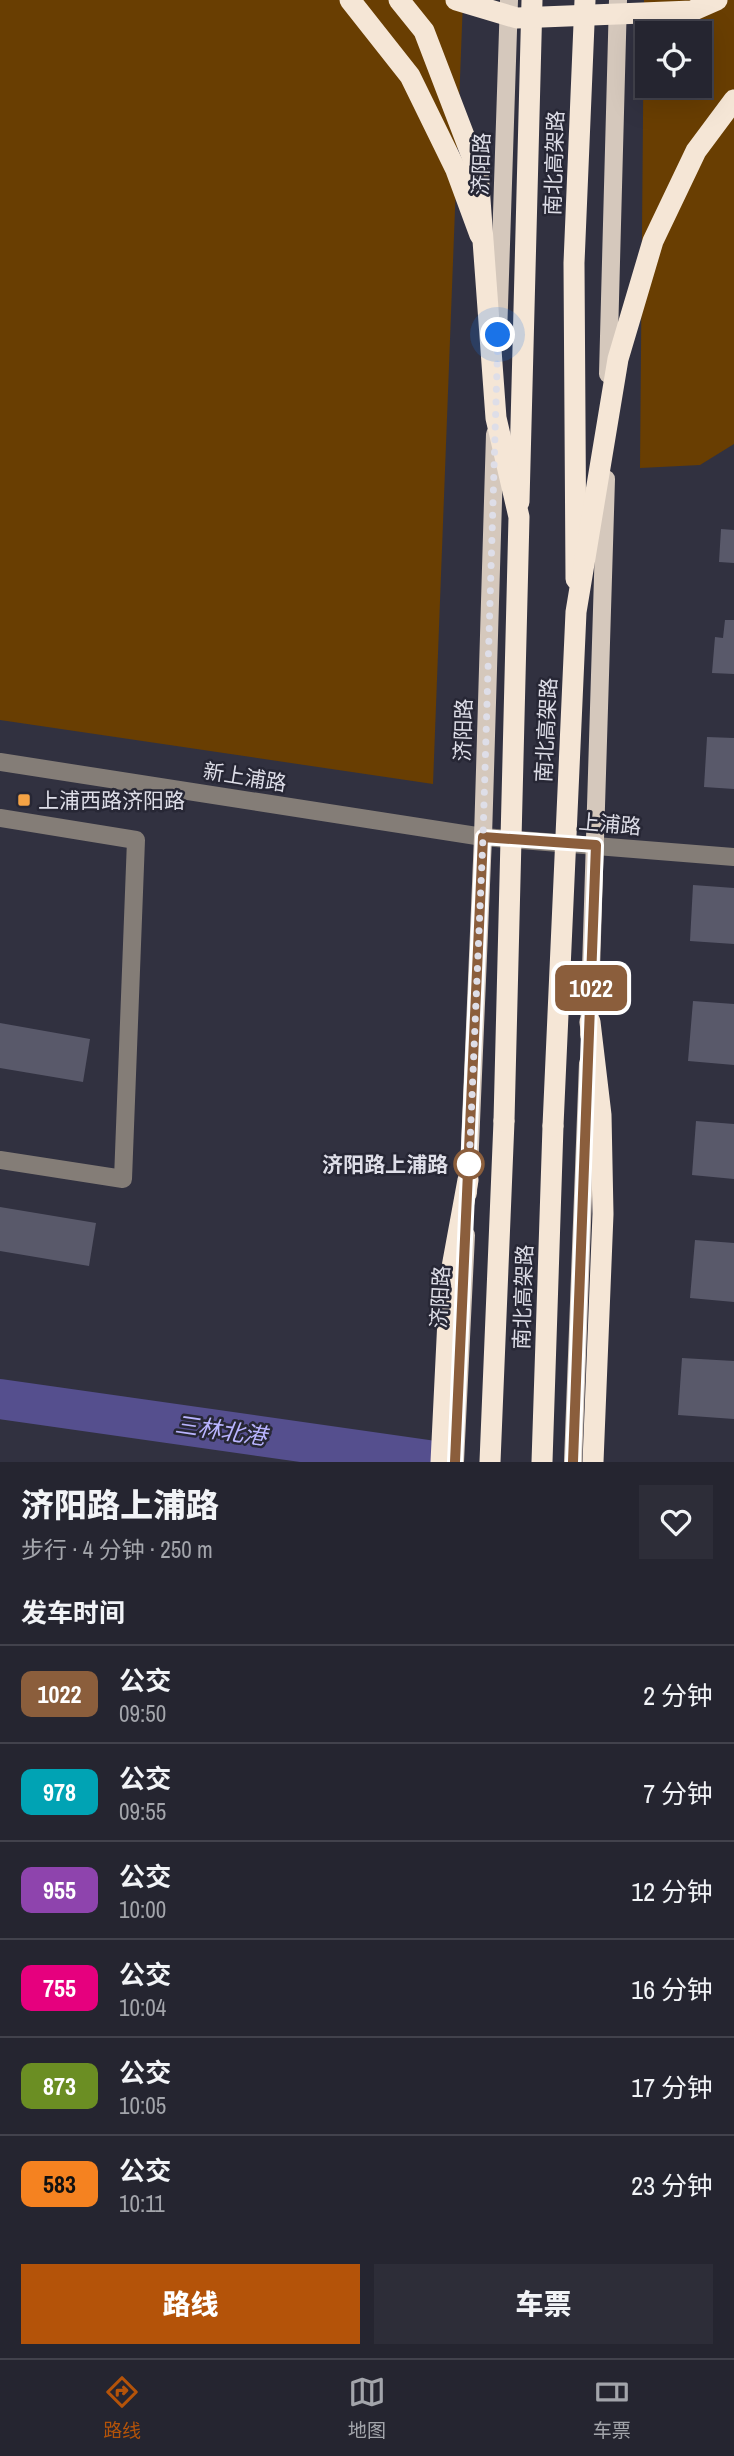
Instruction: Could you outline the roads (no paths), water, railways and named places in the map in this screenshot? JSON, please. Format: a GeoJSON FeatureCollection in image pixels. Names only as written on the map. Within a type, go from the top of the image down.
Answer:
{"type":"FeatureCollection","features":[{"type":"Feature","properties":{"kind":"highway"},"geometry":{"type":"LineString","coordinates":[[350,0],[410,76],[456,170],[483,245]]}},
{"type":"Feature","properties":{"kind":"highway"},"geometry":{"type":"LineString","coordinates":[[399,0],[424,31],[478,172],[496,418],[519,517]]}},
{"type":"Feature","properties":{"kind":"highway"},"geometry":{"type":"LineString","coordinates":[[456,0],[517,18],[692,11],[717,0]]}},
{"type":"Feature","properties":{"kind":"highway","name":"南北高架路"},"geometry":{"type":"LineString","coordinates":[[489,1462],[504,1121],[532,0]]}},
{"type":"Feature","properties":{"kind":"highway","name":"南北高架路"},"geometry":{"type":"LineString","coordinates":[[542,1462],[576,612],[574,263],[585,0]]}},
{"type":"Feature","properties":{"kind":"highway"},"geometry":{"type":"LineString","coordinates":[[576,612],[618,359],[653,242],[696,151],[734,100]]}},
{"type":"Feature","properties":{"kind":"highway"},"geometry":{"type":"LineString","coordinates":[[590,1022],[601,1115],[603,1214],[593,1462]]}},
{"type":"Feature","properties":{"kind":"highway"},"geometry":{"type":"LineString","coordinates":[[441,1462],[450,1400],[450,1278],[468,1180]]}},
{"type":"Feature","properties":{"kind":"main road","name":"济阳路"},"geometry":{"type":"LineString","coordinates":[[468,1180],[483,837],[509,0]]}},
{"type":"Feature","properties":{"kind":"main road"},"geometry":{"type":"LineString","coordinates":[[573,1462],[596,845],[618,0]]}},
{"type":"Feature","properties":{"kind":"main road"},"geometry":{"type":"LineString","coordinates":[[450,1400],[455,1462]]}},
{"type":"Feature","properties":{"kind":"street","name":"新上浦路"},"geometry":{"type":"LineString","coordinates":[[0,762],[483,837]]}},
{"type":"Feature","properties":{"kind":"street"},"geometry":{"type":"LineString","coordinates":[[0,818],[136,840],[123,1179],[0,1160]]}},
{"type":"Feature","properties":{"kind":"street","name":"上浦路"},"geometry":{"type":"LineString","coordinates":[[483,837],[734,857]]}},
{"type":"Feature","properties":{"kind":"waterway","name":"三林北港"},"geometry":{"type":"LineString","coordinates":[[0,1399],[442,1462]]}},
{"type":"Feature","properties":{"kind":"place","name":"上浦西路济阳路"},"geometry":{"type":"Point","coordinates":[24,800]}},
{"type":"Feature","properties":{"kind":"place","name":"济阳路上浦路"},"geometry":{"type":"Point","coordinates":[469,1164]}}]}
